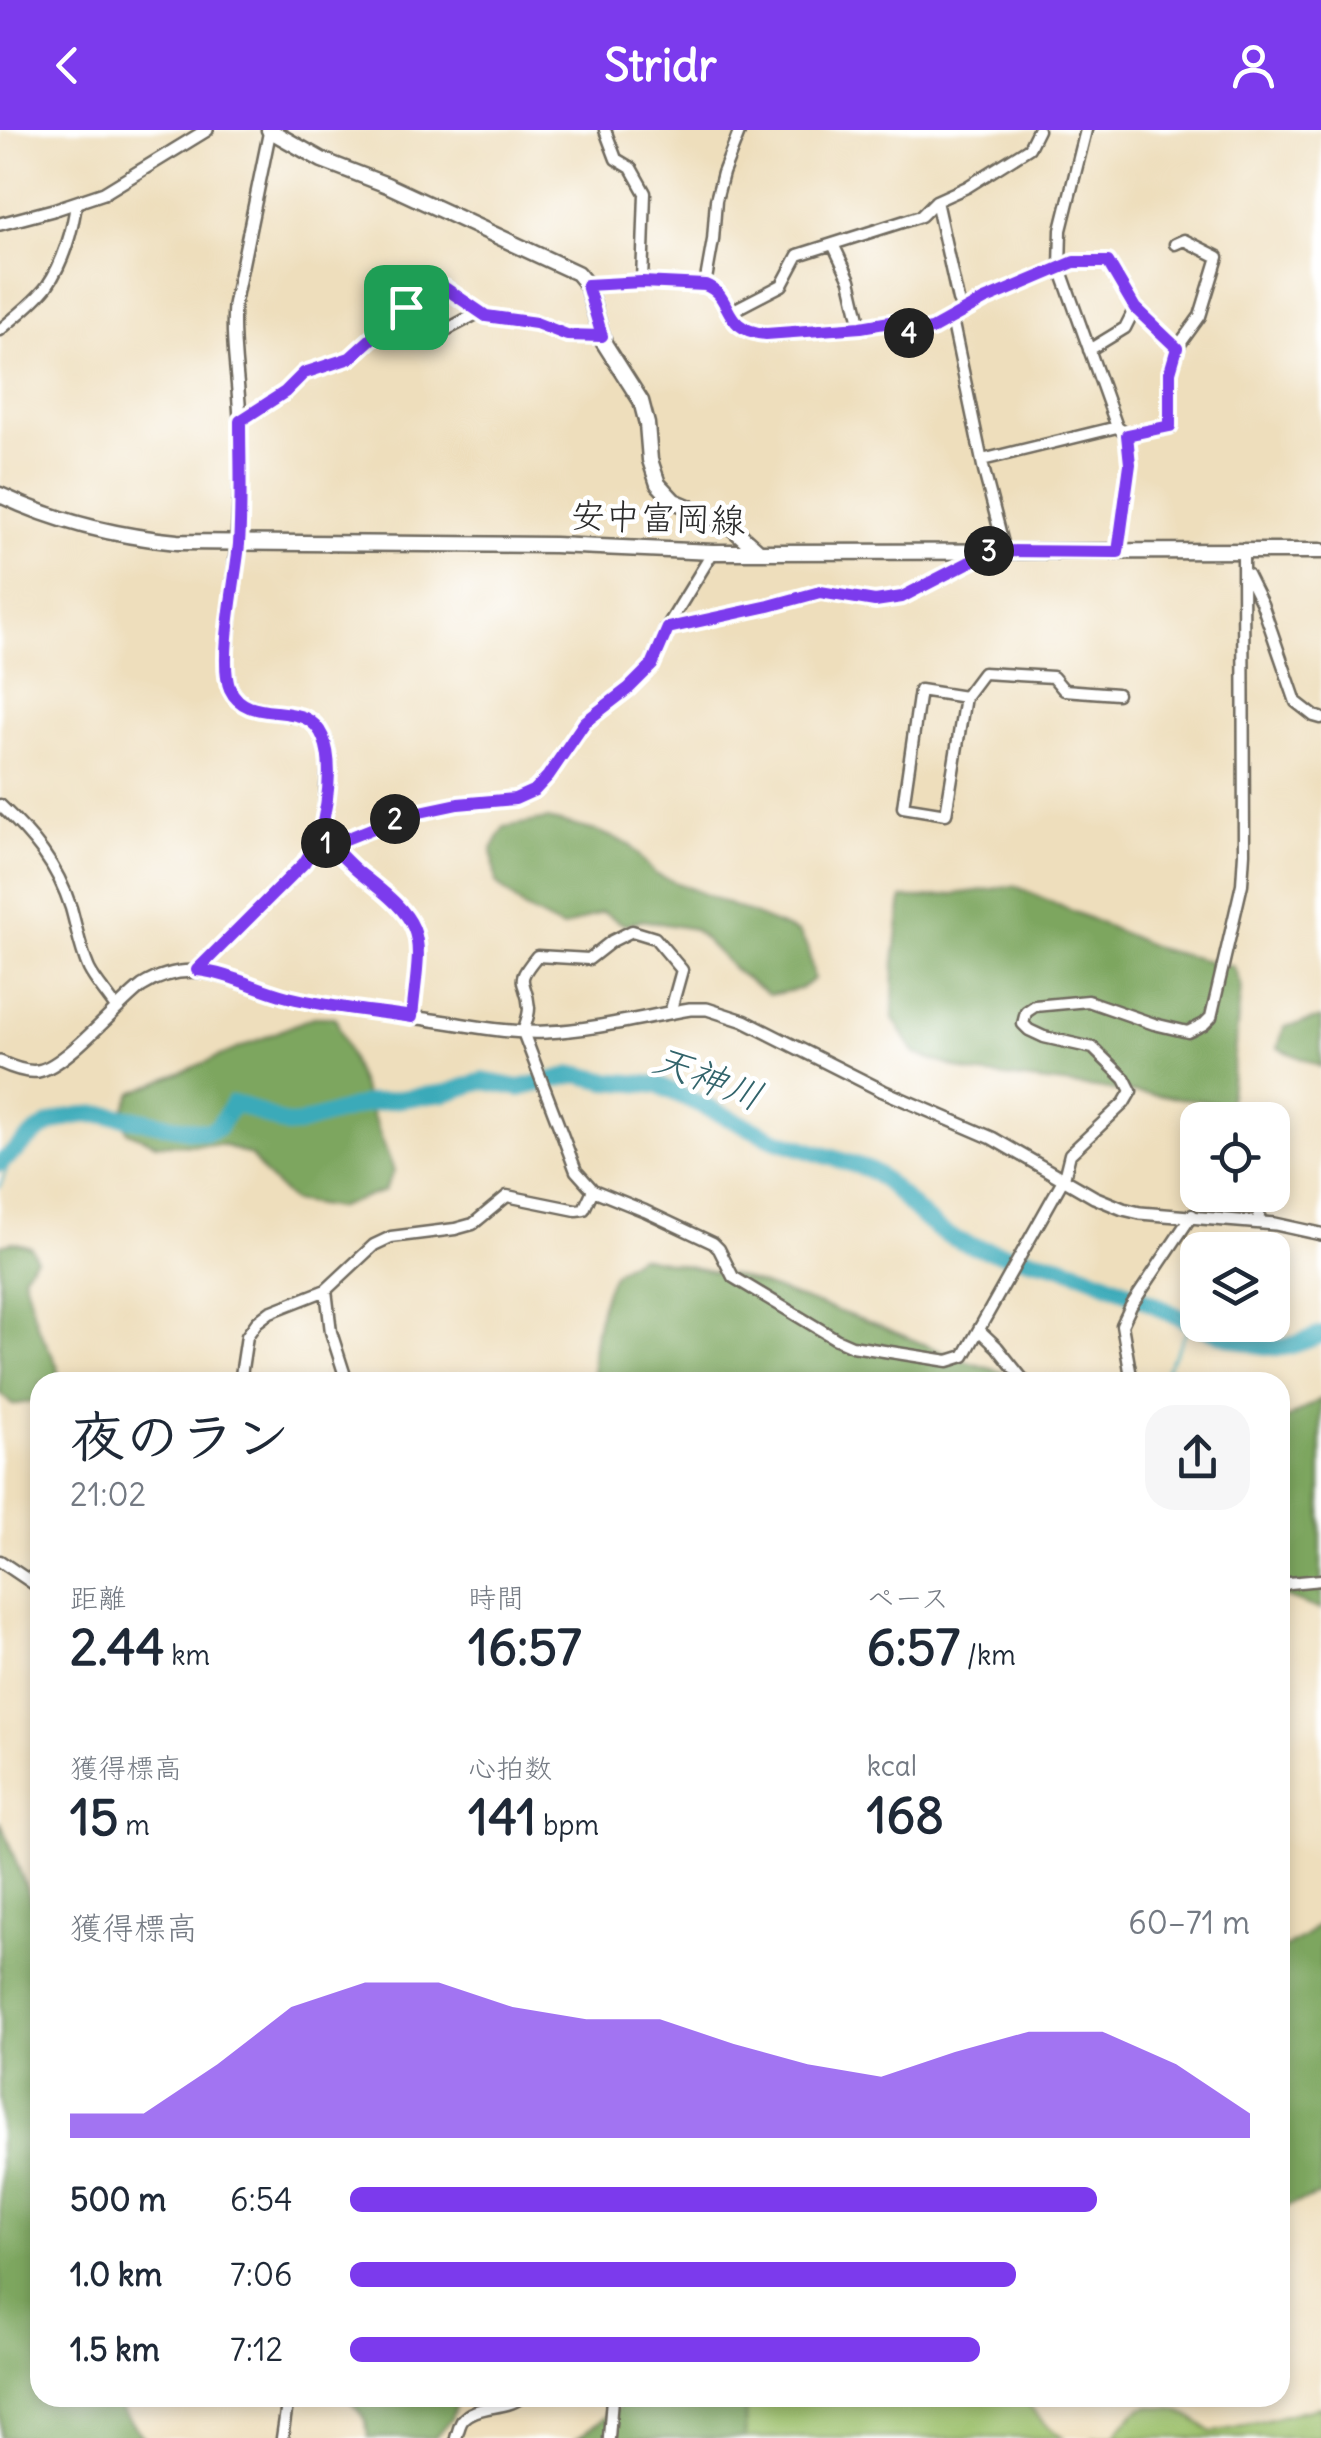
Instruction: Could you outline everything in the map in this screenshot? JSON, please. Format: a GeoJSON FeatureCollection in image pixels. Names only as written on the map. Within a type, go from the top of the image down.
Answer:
{"type":"FeatureCollection","features":[{"type":"Feature","properties":{"kind":"main road"},"geometry":{"type":"LineString","coordinates":[[270,130],[322,160],[387,185],[577,273],[587,285],[602,336],[641,402],[650,460],[664,492],[680,504],[728,524],[758,550]]}},
{"type":"Feature","properties":{"kind":"main road","name":"安中富岡線"},"geometry":{"type":"LineString","coordinates":[[0,495],[86,528],[158,540],[554,545],[713,552],[1118,552],[1244,560],[1321,551]]}},
{"type":"Feature","properties":{"kind":"street"},"geometry":{"type":"LineString","coordinates":[[0,224],[104,192],[207,130]]}},
{"type":"Feature","properties":{"kind":"street"},"geometry":{"type":"LineString","coordinates":[[270,130],[234,306],[232,334],[240,421],[239,542],[226,654],[228,682],[231,692],[245,705],[305,718],[322,734],[329,758],[325,842],[396,902],[412,922],[419,946],[412,1017]]}},
{"type":"Feature","properties":{"kind":"street"},"geometry":{"type":"LineString","coordinates":[[605,130],[616,159],[631,168],[645,193],[642,282]]}},
{"type":"Feature","properties":{"kind":"street"},"geometry":{"type":"LineString","coordinates":[[705,285],[716,200],[740,130]]}},
{"type":"Feature","properties":{"kind":"street"},"geometry":{"type":"LineString","coordinates":[[730,312],[782,285],[798,255],[921,216],[936,202],[1029,148],[1038,130]]}},
{"type":"Feature","properties":{"kind":"street"},"geometry":{"type":"LineString","coordinates":[[1086,130],[1061,230],[1060,268],[1122,431],[1130,464],[1118,552]]}},
{"type":"Feature","properties":{"kind":"street"},"geometry":{"type":"LineString","coordinates":[[936,202],[964,312]]}},
{"type":"Feature","properties":{"kind":"street"},"geometry":{"type":"LineString","coordinates":[[0,330],[47,285],[71,229],[76,203]]}},
{"type":"Feature","properties":{"kind":"street"},"geometry":{"type":"LineString","coordinates":[[982,460],[1122,431],[1170,426],[1170,372],[1177,348],[1200,316],[1218,258],[1184,240],[1174,244]]}},
{"type":"Feature","properties":{"kind":"street"},"geometry":{"type":"LineString","coordinates":[[833,244],[850,280],[861,327]]}},
{"type":"Feature","properties":{"kind":"street"},"geometry":{"type":"LineString","coordinates":[[587,285],[642,282],[713,287],[735,322],[753,333],[890,322],[904,334],[932,329],[984,300],[1074,262],[1108,262],[1135,308],[1177,348]]}},
{"type":"Feature","properties":{"kind":"street"},"geometry":{"type":"LineString","coordinates":[[240,421],[285,392],[304,373],[350,358],[430,286],[445,288],[486,316],[536,323],[567,335],[602,336]]}},
{"type":"Feature","properties":{"kind":"street"},"geometry":{"type":"LineString","coordinates":[[406,307],[425,341],[480,312]]}},
{"type":"Feature","properties":{"kind":"street"},"geometry":{"type":"LineString","coordinates":[[1089,350],[1125,328],[1135,308]]}},
{"type":"Feature","properties":{"kind":"street"},"geometry":{"type":"LineString","coordinates":[[668,628],[820,592],[875,601],[902,597],[998,551],[952,320]]}},
{"type":"Feature","properties":{"kind":"street"},"geometry":{"type":"LineString","coordinates":[[197,970],[325,842],[406,815],[458,804],[515,799],[535,790],[585,722],[652,665],[668,628],[713,552]]}},
{"type":"Feature","properties":{"kind":"street"},"geometry":{"type":"LineString","coordinates":[[1244,560],[1296,702],[1321,718]]}},
{"type":"Feature","properties":{"kind":"street"},"geometry":{"type":"LineString","coordinates":[[670,1012],[682,970],[655,938],[632,930],[612,940],[590,959],[537,956],[524,972],[522,985],[529,1010],[523,1032],[576,1171],[593,1190],[646,1210],[713,1243],[733,1277],[852,1346],[948,1361],[964,1356],[1064,1178],[1070,1154],[1124,1102],[1130,1091],[1125,1079],[1093,1048],[1028,1030],[1023,1024],[1026,1012],[1036,1006],[1088,1001],[1188,1032],[1211,1017],[1242,884],[1244,560]]}},
{"type":"Feature","properties":{"kind":"street"},"geometry":{"type":"LineString","coordinates":[[965,697],[920,690],[904,807],[946,814],[965,697],[983,673],[1052,677],[1064,690],[1117,694]]}},
{"type":"Feature","properties":{"kind":"street"},"geometry":{"type":"LineString","coordinates":[[0,806],[30,833],[46,856],[65,892],[91,974],[116,1008]]}},
{"type":"Feature","properties":{"kind":"street"},"geometry":{"type":"LineString","coordinates":[[3,1067],[37,1071],[59,1062],[130,995],[154,978],[197,970],[308,1002],[523,1032],[550,1032],[707,1009],[744,1022],[883,1091],[992,1138],[1094,1197],[1123,1209],[1320,1231]]}},
{"type":"Feature","properties":{"kind":"street"},"geometry":{"type":"LineString","coordinates":[[241,1372],[246,1336],[257,1322],[270,1312],[326,1290],[374,1246],[391,1237],[473,1224],[507,1196],[584,1209],[593,1190]]}},
{"type":"Feature","properties":{"kind":"street"},"geometry":{"type":"LineString","coordinates":[[1258,1222],[1259,1212]]}},
{"type":"Feature","properties":{"kind":"street"},"geometry":{"type":"LineString","coordinates":[[1130,1372],[1122,1325],[1192,1215]]}},
{"type":"Feature","properties":{"kind":"street"},"geometry":{"type":"LineString","coordinates":[[326,1290],[331,1332],[344,1372]]}},
{"type":"Feature","properties":{"kind":"street"},"geometry":{"type":"LineString","coordinates":[[980,1332],[998,1346],[1017,1372]]}},
{"type":"Feature","properties":{"kind":"street"},"geometry":{"type":"LineString","coordinates":[[0,1561],[30,1581]]}},
{"type":"Feature","properties":{"kind":"street"},"geometry":{"type":"LineString","coordinates":[[1290,1583],[1321,1580]]}},
{"type":"Feature","properties":{"kind":"street"},"geometry":{"type":"LineString","coordinates":[[282,2438],[287,2407]]}},
{"type":"Feature","properties":{"kind":"street"},"geometry":{"type":"LineString","coordinates":[[456,2438],[463,2419],[500,2407]]}},
{"type":"Feature","properties":{"kind":"street"},"geometry":{"type":"LineString","coordinates":[[609,2438],[611,2407]]}},
{"type":"Feature","properties":{"kind":"green space"},"geometry":{"type":"Polygon","coordinates":[[[548,819],[600,832],[630,845],[655,874],[799,933],[808,949],[814,979],[800,989],[769,995],[736,971],[694,929],[641,920],[625,925],[602,912],[562,928],[525,909],[496,883],[492,849],[504,827],[548,819]]]}},
{"type":"Feature","properties":{"kind":"green space"},"geometry":{"type":"Polygon","coordinates":[[[1015,886],[1159,949],[1234,967],[1241,987],[1229,1102],[972,1073],[915,1054],[893,1018],[894,962],[902,898],[1015,886]]]}},
{"type":"Feature","properties":{"kind":"green space"},"geometry":{"type":"Polygon","coordinates":[[[313,1017],[335,1017],[394,1171],[384,1191],[336,1208],[292,1201],[251,1156],[224,1145],[156,1144],[128,1132],[121,1116],[132,1093],[313,1017]]]}},
{"type":"Feature","properties":{"kind":"green space"},"geometry":{"type":"Polygon","coordinates":[[[1321,1018],[1321,1067],[1278,1048],[1284,1027],[1321,1018]]]}},
{"type":"Feature","properties":{"kind":"green space"},"geometry":{"type":"Polygon","coordinates":[[[13,1242],[31,1247],[36,1258],[23,1275],[37,1325],[58,1372],[30,1372],[30,1402],[12,1405],[0,1393],[0,1245],[13,1242]]]}},
{"type":"Feature","properties":{"kind":"green space"},"geometry":{"type":"Polygon","coordinates":[[[639,1256],[740,1277],[1001,1372],[594,1372],[594,1345],[604,1297],[613,1275],[639,1256]]]}},
{"type":"Feature","properties":{"kind":"green space"},"geometry":{"type":"Polygon","coordinates":[[[1321,1399],[1321,1610],[1290,1599],[1290,1417],[1321,1399]]]}},
{"type":"Feature","properties":{"kind":"green space"},"geometry":{"type":"Polygon","coordinates":[[[0,1821],[30,1898],[30,2407],[120,2407],[143,2438],[0,2438],[0,1821]]]}},
{"type":"Feature","properties":{"kind":"green space"},"geometry":{"type":"Polygon","coordinates":[[[1321,1922],[1321,2195],[1290,2205],[1290,1945],[1321,1922]]]}},
{"type":"Feature","properties":{"kind":"green space"},"geometry":{"type":"Polygon","coordinates":[[[355,2407],[455,2407],[451,2419],[435,2438],[368,2438],[366,2420],[355,2407]]]}},
{"type":"Feature","properties":{"kind":"green space"},"geometry":{"type":"Polygon","coordinates":[[[745,2407],[1030,2407],[1062,2438],[745,2438],[745,2407]]]}},
{"type":"Feature","properties":{"kind":"green space"},"geometry":{"type":"Polygon","coordinates":[[[745,2407],[745,2438],[577,2438],[618,2408],[745,2407]]]}},
{"type":"Feature","properties":{"kind":"green space"},"geometry":{"type":"Polygon","coordinates":[[[1321,2407],[1321,2438],[1091,2438],[1115,2437],[1144,2408],[1183,2413],[1211,2432],[1321,2407]]]}},
{"type":"Feature","properties":{"kind":"waterway","name":"天神川"},"geometry":{"type":"LineString","coordinates":[[0,1163],[37,1132],[68,1117],[107,1115],[207,1132],[218,1127],[233,1104],[287,1125],[368,1103],[446,1093],[483,1081],[520,1088],[581,1075],[659,1085],[776,1140],[868,1169],[934,1226],[972,1246],[1086,1274],[1199,1326],[1246,1342],[1284,1347],[1321,1335]]}},
{"type":"Feature","properties":{"kind":"waterway"},"geometry":{"type":"LineString","coordinates":[[0,1187],[18,1150]]}},
{"type":"Feature","properties":{"kind":"waterway"},"geometry":{"type":"LineString","coordinates":[[1165,1372],[1181,1342]]}},
{"type":"Feature","properties":{"kind":"route"},"geometry":{"type":"LineString","coordinates":[[406,307],[350,358],[304,373],[285,392],[240,421],[239,542],[226,654],[231,692],[255,710],[299,716],[320,730],[329,758],[319,839],[396,902],[412,922],[419,946],[412,1017],[308,1002],[197,970],[304,863],[319,839],[331,845],[406,815],[458,804],[515,799],[535,790],[585,722],[652,665],[668,628],[820,592],[875,601],[902,597],[991,551],[1118,552],[1130,464],[1127,435],[1170,426],[1170,372],[1177,348],[1135,308],[1108,262],[1074,262],[984,300],[932,329],[904,334],[890,322],[753,333],[743,330],[713,287],[705,285],[587,285],[602,336],[567,335],[536,323],[486,316],[445,288],[430,286],[406,307]]}}]}
